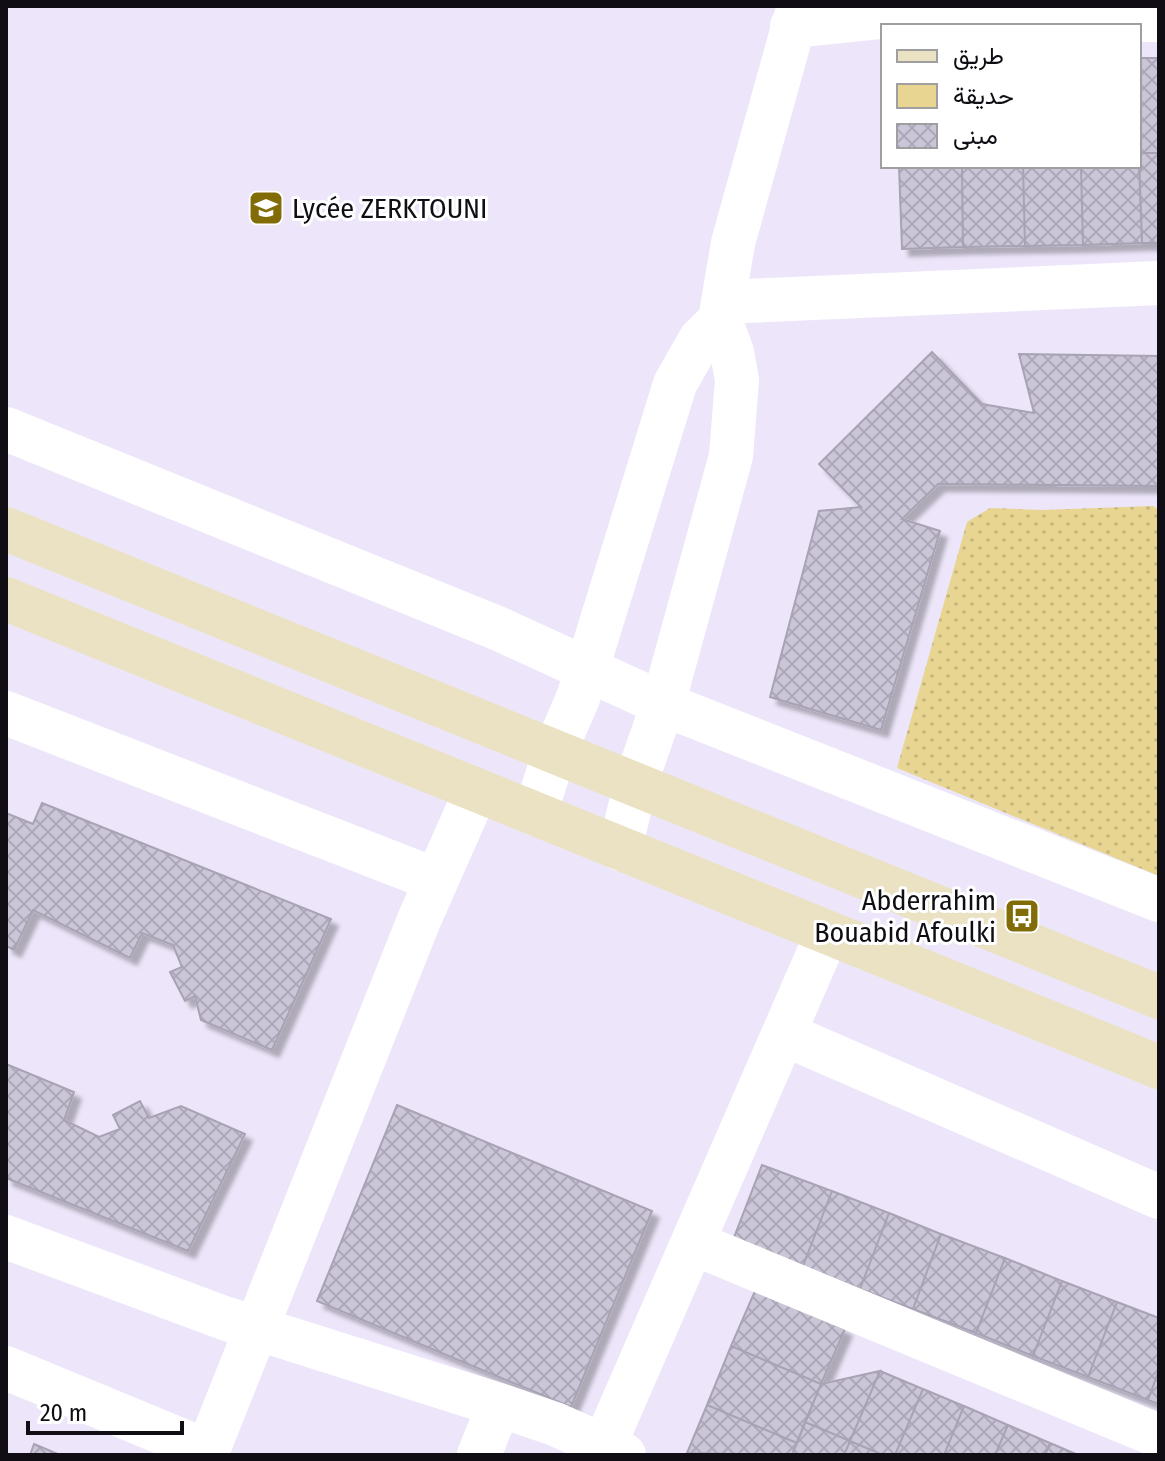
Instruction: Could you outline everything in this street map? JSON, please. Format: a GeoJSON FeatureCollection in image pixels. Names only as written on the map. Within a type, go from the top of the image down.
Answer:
{"type":"FeatureCollection","features":[{"type":"Feature","properties":{"kind":"main road"},"geometry":{"type":"LineString","coordinates":[[6,529],[445,710],[636,782],[1159,997]]}},
{"type":"Feature","properties":{"kind":"main road"},"geometry":{"type":"LineString","coordinates":[[6,599],[1159,1067]]}},
{"type":"Feature","properties":{"kind":"street"},"geometry":{"type":"LineString","coordinates":[[620,849],[636,782],[663,704],[731,456],[737,380],[722,311],[733,243],[795,16],[1159,20]]}},
{"type":"Feature","properties":{"kind":"street"},"geometry":{"type":"LineString","coordinates":[[535,814],[555,751],[587,669],[675,384],[700,340],[722,311],[1159,283]]}},
{"type":"Feature","properties":{"kind":"street"},"geometry":{"type":"LineString","coordinates":[[6,429],[483,622],[663,704],[1159,900]]}},
{"type":"Feature","properties":{"kind":"street"},"geometry":{"type":"LineString","coordinates":[[6,713],[436,880]]}},
{"type":"Feature","properties":{"kind":"street"},"geometry":{"type":"LineString","coordinates":[[6,1368],[206,1453],[436,880],[476,791]]}},
{"type":"Feature","properties":{"kind":"street"},"geometry":{"type":"LineString","coordinates":[[6,1237],[257,1328],[555,1424],[614,1451],[693,1243],[827,934]]}},
{"type":"Feature","properties":{"kind":"street"},"geometry":{"type":"LineString","coordinates":[[784,1034],[1159,1197]]}},
{"type":"Feature","properties":{"kind":"street"},"geometry":{"type":"LineString","coordinates":[[693,1243],[1159,1436]]}},
{"type":"Feature","properties":{"kind":"street"},"geometry":{"type":"LineString","coordinates":[[479,1455],[499,1405]]}},
{"type":"Feature","properties":{"kind":"green space"},"geometry":{"type":"Polygon","coordinates":[[[1153,506],[1159,510],[1159,876],[897,768],[967,522],[990,508],[1041,510],[1153,506]]]}},
{"type":"Feature","properties":{"kind":"building"},"geometry":{"type":"Polygon","coordinates":[[[1141,58],[1159,58],[1159,153],[1141,153],[1141,58]]]}},
{"type":"Feature","properties":{"kind":"building"},"geometry":{"type":"Polygon","coordinates":[[[1141,153],[1159,153],[1159,243],[1142,243],[1141,153]]]}},
{"type":"Feature","properties":{"kind":"building"},"geometry":{"type":"Polygon","coordinates":[[[899,168],[962,168],[963,247],[902,249],[899,168]]]}},
{"type":"Feature","properties":{"kind":"building"},"geometry":{"type":"Polygon","coordinates":[[[962,168],[1023,168],[1025,246],[963,247],[962,168]]]}},
{"type":"Feature","properties":{"kind":"building"},"geometry":{"type":"Polygon","coordinates":[[[1023,168],[1081,168],[1083,245],[1025,246],[1023,168]]]}},
{"type":"Feature","properties":{"kind":"building"},"geometry":{"type":"Polygon","coordinates":[[[1081,168],[1139,168],[1142,243],[1083,245],[1081,168]]]}},
{"type":"Feature","properties":{"kind":"building"},"geometry":{"type":"Polygon","coordinates":[[[932,352],[982,404],[1034,413],[1019,354],[1159,356],[1159,486],[938,484],[902,519],[940,531],[881,730],[770,697],[819,511],[861,507],[819,464],[932,352]]]}},
{"type":"Feature","properties":{"kind":"building"},"geometry":{"type":"Polygon","coordinates":[[[42,803],[331,919],[272,1050],[201,1020],[195,996],[185,1001],[170,972],[182,967],[173,945],[142,933],[130,958],[33,910],[14,950],[6,946],[6,813],[33,824],[42,803]]]}},
{"type":"Feature","properties":{"kind":"building"},"geometry":{"type":"Polygon","coordinates":[[[6,1064],[74,1092],[64,1120],[99,1137],[120,1129],[113,1115],[140,1101],[149,1118],[181,1106],[245,1134],[188,1251],[6,1178],[6,1064]]]}},
{"type":"Feature","properties":{"kind":"building"},"geometry":{"type":"Polygon","coordinates":[[[397,1105],[652,1211],[571,1407],[317,1301],[397,1105]]]}},
{"type":"Feature","properties":{"kind":"building"},"geometry":{"type":"Polygon","coordinates":[[[762,1165],[832,1191],[803,1266],[733,1240],[762,1165]]]}},
{"type":"Feature","properties":{"kind":"building"},"geometry":{"type":"Polygon","coordinates":[[[832,1191],[889,1213],[860,1289],[803,1266],[832,1191]]]}},
{"type":"Feature","properties":{"kind":"building"},"geometry":{"type":"Polygon","coordinates":[[[889,1213],[941,1234],[913,1309],[860,1289],[889,1213]]]}},
{"type":"Feature","properties":{"kind":"building"},"geometry":{"type":"Polygon","coordinates":[[[941,1234],[1005,1258],[976,1333],[913,1309],[941,1234]]]}},
{"type":"Feature","properties":{"kind":"building"},"geometry":{"type":"Polygon","coordinates":[[[1005,1258],[1062,1281],[1033,1356],[976,1333],[1005,1258]]]}},
{"type":"Feature","properties":{"kind":"building"},"geometry":{"type":"Polygon","coordinates":[[[1062,1281],[1117,1302],[1088,1377],[1033,1356],[1062,1281]]]}},
{"type":"Feature","properties":{"kind":"building"},"geometry":{"type":"Polygon","coordinates":[[[755,1291],[845,1329],[821,1384],[731,1346],[755,1291]]]}},
{"type":"Feature","properties":{"kind":"building"},"geometry":{"type":"Polygon","coordinates":[[[1117,1302],[1159,1318],[1159,1370],[1148,1400],[1088,1377],[1117,1302]]]}},
{"type":"Feature","properties":{"kind":"building"},"geometry":{"type":"Polygon","coordinates":[[[731,1346],[821,1384],[797,1443],[707,1405],[731,1346]]]}},
{"type":"Feature","properties":{"kind":"building"},"geometry":{"type":"Polygon","coordinates":[[[1159,1370],[1159,1404],[1148,1400],[1159,1370]]]}},
{"type":"Feature","properties":{"kind":"building"},"geometry":{"type":"Polygon","coordinates":[[[880,1371],[850,1441],[805,1422],[821,1384],[880,1371]]]}},
{"type":"Feature","properties":{"kind":"building"},"geometry":{"type":"Polygon","coordinates":[[[880,1371],[923,1389],[895,1455],[883,1455],[850,1441],[880,1371]]]}},
{"type":"Feature","properties":{"kind":"building"},"geometry":{"type":"Polygon","coordinates":[[[923,1389],[964,1406],[944,1455],[895,1455],[923,1389]]]}},
{"type":"Feature","properties":{"kind":"building"},"geometry":{"type":"Polygon","coordinates":[[[707,1405],[797,1443],[792,1455],[687,1453],[707,1405]]]}},
{"type":"Feature","properties":{"kind":"building"},"geometry":{"type":"Polygon","coordinates":[[[964,1406],[1008,1425],[995,1455],[944,1455],[964,1406]]]}},
{"type":"Feature","properties":{"kind":"building"},"geometry":{"type":"Polygon","coordinates":[[[805,1422],[850,1441],[844,1455],[792,1455],[805,1422]]]}},
{"type":"Feature","properties":{"kind":"building"},"geometry":{"type":"Polygon","coordinates":[[[1008,1425],[1050,1443],[1045,1455],[995,1455],[1008,1425]]]}},
{"type":"Feature","properties":{"kind":"building"},"geometry":{"type":"Polygon","coordinates":[[[850,1441],[883,1455],[844,1455],[850,1441]]]}},
{"type":"Feature","properties":{"kind":"building"},"geometry":{"type":"Polygon","coordinates":[[[1050,1443],[1078,1455],[1045,1455],[1050,1443]]]}},
{"type":"Feature","properties":{"kind":"building"},"geometry":{"type":"Polygon","coordinates":[[[34,1444],[60,1455],[30,1455],[34,1444]]]}},
{"type":"Feature","properties":{"kind":"place","name":"Lycée ZERKTOUNI"},"geometry":{"type":"Point","coordinates":[266,208]}},
{"type":"Feature","properties":{"kind":"place","name":"Abderrahim Bouabid Afoulki"},"geometry":{"type":"Point","coordinates":[1022,916]}}]}
